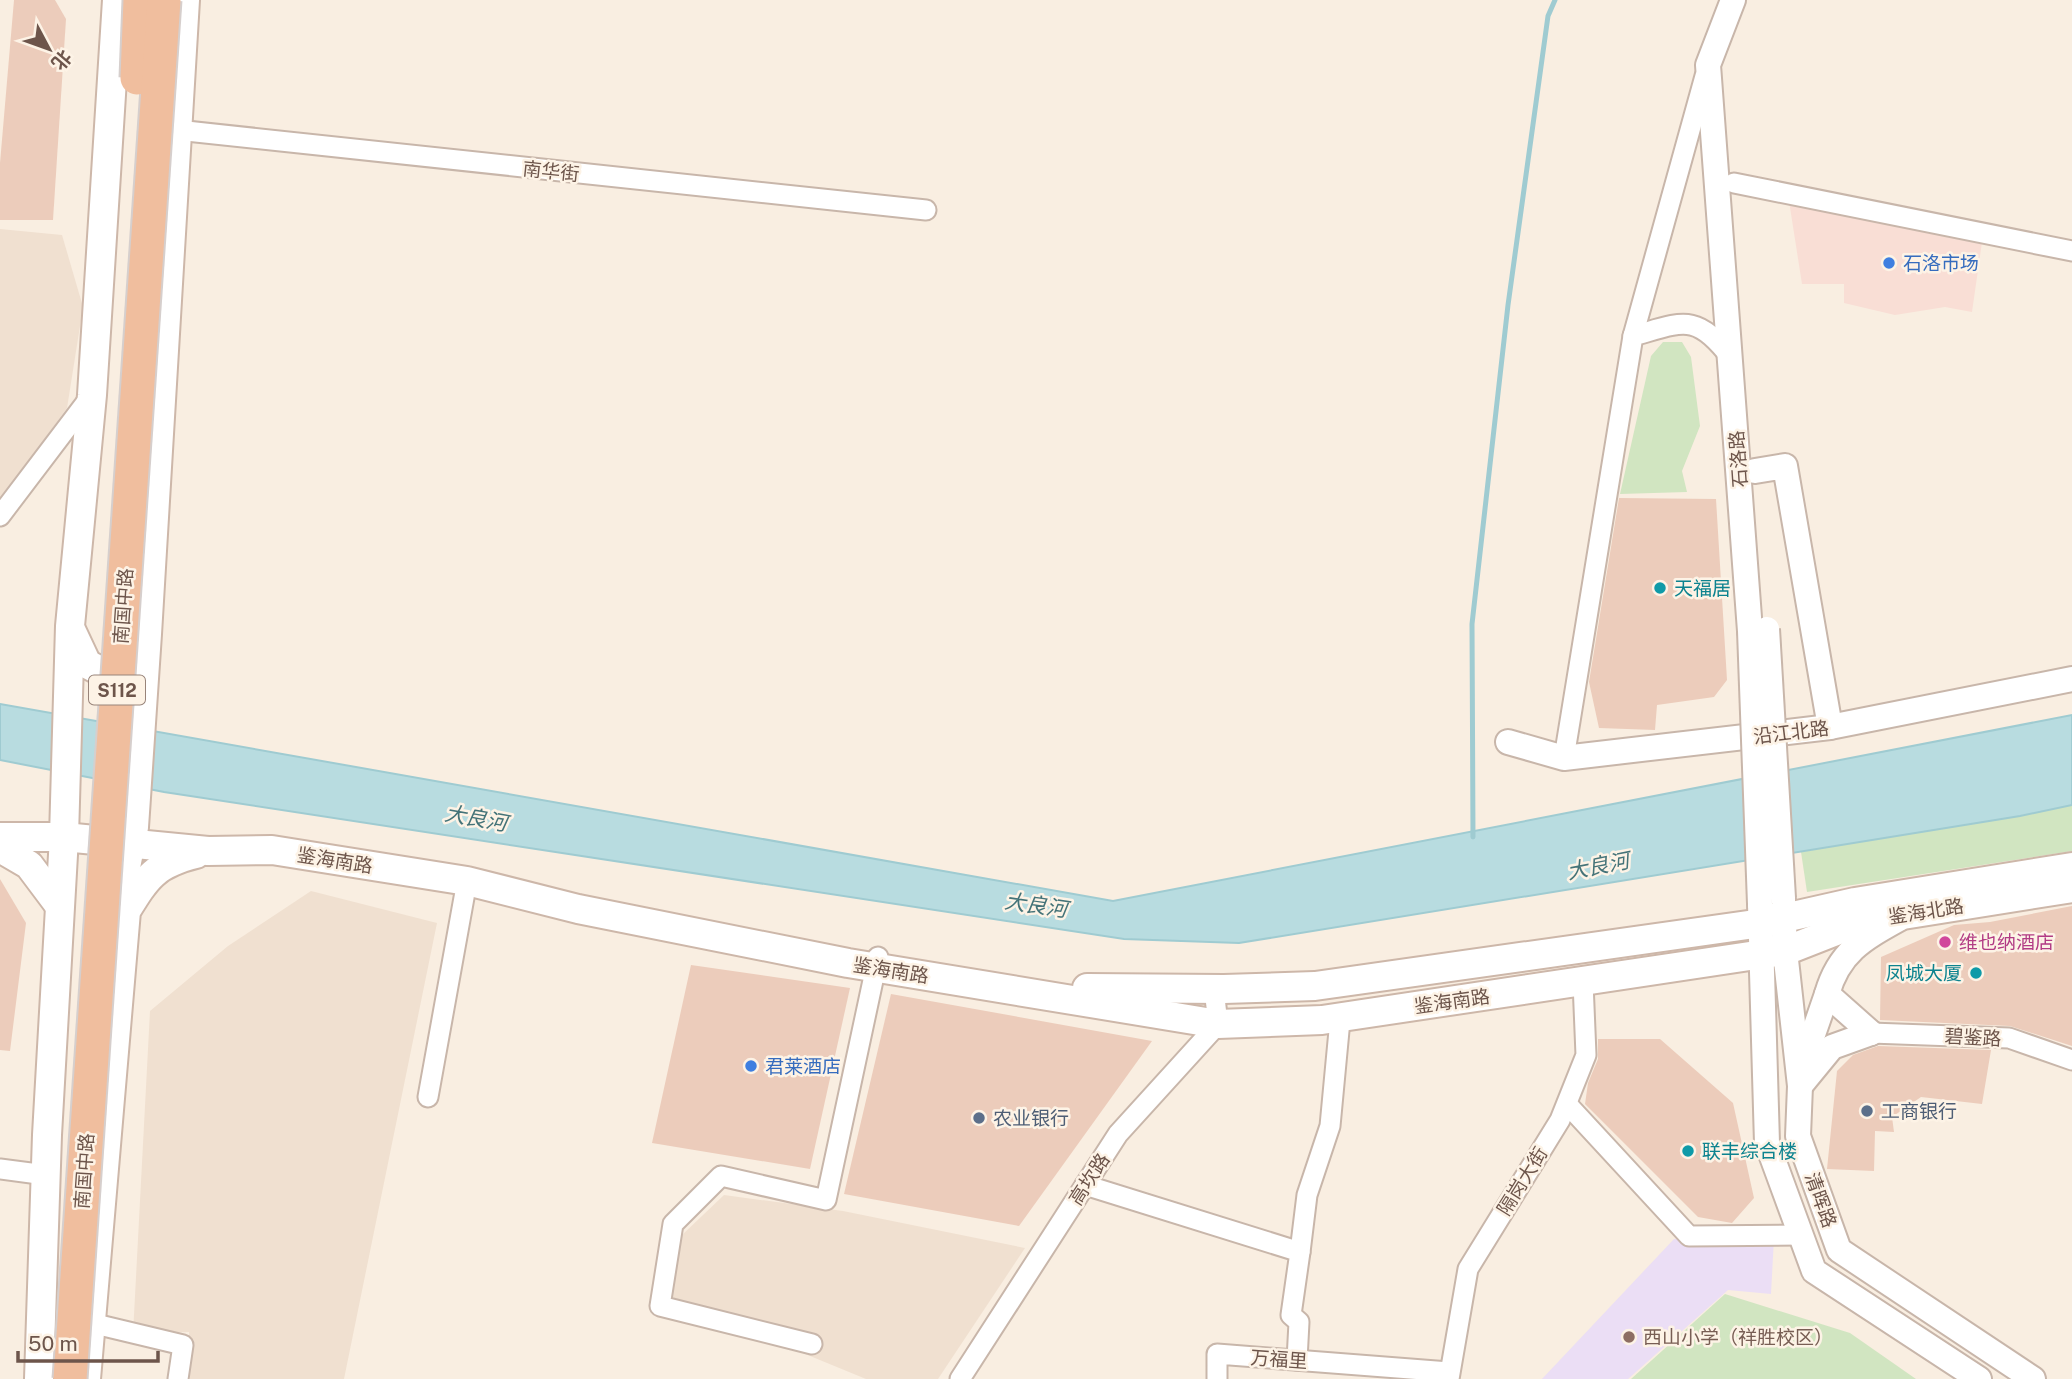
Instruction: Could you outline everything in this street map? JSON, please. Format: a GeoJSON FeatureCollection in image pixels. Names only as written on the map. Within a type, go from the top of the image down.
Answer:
{"type":"FeatureCollection","features":[{"type":"Feature","properties":{"kind":"highway","name":"南国中路"},"geometry":{"type":"LineString","coordinates":[[49,1379],[140,0]]}},
{"type":"Feature","properties":{"kind":"highway","name":"南国中路"},"geometry":{"type":"LineString","coordinates":[[70,1379],[164,0]]}},
{"type":"Feature","properties":{"kind":"main road"},"geometry":{"type":"LineString","coordinates":[[39,1379],[46,1175],[65,830],[69,626],[92,395],[117,0]]}},
{"type":"Feature","properties":{"kind":"main road","name":"南国中路"},"geometry":{"type":"LineString","coordinates":[[86,1379],[126,911],[124,877],[133,835],[185,0]]}},
{"type":"Feature","properties":{"kind":"main road"},"geometry":{"type":"LineString","coordinates":[[69,626],[87,664],[110,676],[136,662],[148,622]]}},
{"type":"Feature","properties":{"kind":"main road","name":"鉴海南路"},"geometry":{"type":"LineString","coordinates":[[0,818],[65,830],[133,835],[273,838],[469,869],[581,897],[877,962],[1078,988],[1214,989],[1315,986],[1772,911]]}},
{"type":"Feature","properties":{"kind":"main road","name":"鉴海南路"},"geometry":{"type":"LineString","coordinates":[[0,837],[65,830]]}},
{"type":"Feature","properties":{"kind":"main road","name":"鉴海南路"},"geometry":{"type":"LineString","coordinates":[[133,835],[208,851],[272,850],[467,881],[578,909],[1218,1024],[1322,1020],[1774,952]]}},
{"type":"Feature","properties":{"kind":"main road"},"geometry":{"type":"LineString","coordinates":[[0,848],[29,865],[59,905]]}},
{"type":"Feature","properties":{"kind":"main road"},"geometry":{"type":"LineString","coordinates":[[126,911],[146,878],[165,863],[208,851]]}},
{"type":"Feature","properties":{"kind":"main road","name":"鉴海北路"},"geometry":{"type":"LineString","coordinates":[[1772,911],[1855,902],[2072,867]]}},
{"type":"Feature","properties":{"kind":"main road","name":"鉴海北路"},"geometry":{"type":"LineString","coordinates":[[1774,952],[1859,922],[2072,888]]}},
{"type":"Feature","properties":{"kind":"street","name":"石洛路"},"geometry":{"type":"LineString","coordinates":[[1733,0],[1708,65],[1731,359],[1759,630]]}},
{"type":"Feature","properties":{"kind":"street","name":"石洛路"},"geometry":{"type":"LineString","coordinates":[[1751,0],[1725,67],[1755,471],[1759,630],[1772,911]]}},
{"type":"Feature","properties":{"kind":"street"},"geometry":{"type":"LineString","coordinates":[[1564,758],[1633,336],[1708,65]]}},
{"type":"Feature","properties":{"kind":"street","name":"南华街"},"geometry":{"type":"LineString","coordinates":[[177,131],[926,210]]}},
{"type":"Feature","properties":{"kind":"street"},"geometry":{"type":"LineString","coordinates":[[1734,183],[2072,251]]}},
{"type":"Feature","properties":{"kind":"street"},"geometry":{"type":"LineString","coordinates":[[1633,336],[1683,322],[1712,333],[1731,359]]}},
{"type":"Feature","properties":{"kind":"street"},"geometry":{"type":"LineString","coordinates":[[0,516],[92,395]]}},
{"type":"Feature","properties":{"kind":"street"},"geometry":{"type":"LineString","coordinates":[[1755,471],[1785,466],[1830,727]]}},
{"type":"Feature","properties":{"kind":"street","name":"沿江北路"},"geometry":{"type":"LineString","coordinates":[[1508,742],[1564,758],[1830,727],[2072,679]]}},
{"type":"Feature","properties":{"kind":"street"},"geometry":{"type":"LineString","coordinates":[[428,1097],[467,881]]}},
{"type":"Feature","properties":{"kind":"street","name":"清晖路"},"geometry":{"type":"LineString","coordinates":[[1772,911],[1774,952],[1768,1143],[1814,1271],[1979,1379]]}},
{"type":"Feature","properties":{"kind":"street"},"geometry":{"type":"LineString","coordinates":[[1800,1079],[1825,1008],[1834,970],[1860,941],[1906,915]]}},
{"type":"Feature","properties":{"kind":"street","name":"清晖路"},"geometry":{"type":"LineString","coordinates":[[1774,952],[1800,1079],[1798,1136],[1839,1250],[2033,1379]]}},
{"type":"Feature","properties":{"kind":"street"},"geometry":{"type":"LineString","coordinates":[[812,1344],[660,1306],[673,1224],[721,1176],[826,1200],[877,962]]}},
{"type":"Feature","properties":{"kind":"street","name":"隔岗大街"},"geometry":{"type":"LineString","coordinates":[[1449,1376],[1468,1269],[1560,1120],[1586,1055],[1583,982]]}},
{"type":"Feature","properties":{"kind":"street"},"geometry":{"type":"LineString","coordinates":[[1214,989],[1218,1024]]}},
{"type":"Feature","properties":{"kind":"street"},"geometry":{"type":"LineString","coordinates":[[1800,1079],[1832,1047],[1871,1033],[1827,994]]}},
{"type":"Feature","properties":{"kind":"street"},"geometry":{"type":"LineString","coordinates":[[1297,1360],[1298,1322],[1291,1315],[1307,1195],[1329,1126],[1340,1020]]}},
{"type":"Feature","properties":{"kind":"street","name":"高坎路"},"geometry":{"type":"LineString","coordinates":[[962,1377],[1118,1135],[1218,1024]]}},
{"type":"Feature","properties":{"kind":"street","name":"碧鉴路"},"geometry":{"type":"LineString","coordinates":[[1871,1033],[2010,1038],[2072,1060]]}},
{"type":"Feature","properties":{"kind":"street"},"geometry":{"type":"LineString","coordinates":[[1567,1104],[1689,1236],[1801,1235]]}},
{"type":"Feature","properties":{"kind":"street"},"geometry":{"type":"LineString","coordinates":[[0,1169],[46,1175]]}},
{"type":"Feature","properties":{"kind":"street"},"geometry":{"type":"LineString","coordinates":[[1085,1185],[1300,1252]]}},
{"type":"Feature","properties":{"kind":"street"},"geometry":{"type":"LineString","coordinates":[[91,1323],[183,1345],[178,1379]]}},
{"type":"Feature","properties":{"kind":"street","name":"万福里"},"geometry":{"type":"LineString","coordinates":[[1217,1379],[1217,1354],[1449,1376]]}},
{"type":"Feature","properties":{"kind":"shaded area","name":"石洛市场"},"geometry":{"type":"Polygon","coordinates":[[[1789,201],[1982,242],[1972,312],[1945,307],[1895,315],[1844,303],[1844,284],[1802,284],[1789,201]]]}},
{"type":"Feature","properties":{"kind":"shaded area"},"geometry":{"type":"Polygon","coordinates":[[[0,229],[62,235],[83,307],[67,408],[0,500],[0,229]]]}},
{"type":"Feature","properties":{"kind":"shaded area"},"geometry":{"type":"Polygon","coordinates":[[[311,891],[437,923],[344,1379],[190,1379],[189,1332],[133,1334],[150,1011],[228,946],[311,891]]]}},
{"type":"Feature","properties":{"kind":"shaded area"},"geometry":{"type":"Polygon","coordinates":[[[724,1195],[843,1211],[1025,1248],[938,1379],[866,1379],[671,1299],[682,1235],[724,1195]]]}},
{"type":"Feature","properties":{"kind":"shaded area","name":"西山小学（祥胜校区）"},"geometry":{"type":"Polygon","coordinates":[[[1774,1238],[1771,1294],[1728,1290],[1628,1379],[1542,1379],[1674,1239],[1774,1238]]]}},
{"type":"Feature","properties":{"kind":"green space"},"geometry":{"type":"Polygon","coordinates":[[[1663,342],[1682,342],[1691,357],[1700,426],[1682,471],[1687,492],[1620,494],[1651,356],[1663,342]]]}},
{"type":"Feature","properties":{"kind":"green space"},"geometry":{"type":"Polygon","coordinates":[[[2072,805],[2072,851],[1807,892],[1801,852],[2072,805]]]}},
{"type":"Feature","properties":{"kind":"green space"},"geometry":{"type":"Polygon","coordinates":[[[1725,1294],[1850,1333],[1916,1379],[1631,1379],[1725,1294]]]}},
{"type":"Feature","properties":{"kind":"water","name":"大良河"},"geometry":{"type":"Polygon","coordinates":[[[0,704],[1113,901],[2072,715],[2072,805],[2020,816],[1239,943],[1124,939],[164,792],[0,760],[0,704]]]}},
{"type":"Feature","properties":{"kind":"building"},"geometry":{"type":"Polygon","coordinates":[[[14,0],[55,0],[66,19],[53,220],[0,220],[0,163],[14,0]]]}},
{"type":"Feature","properties":{"kind":"building","name":"天福居"},"geometry":{"type":"Polygon","coordinates":[[[1619,498],[1716,499],[1727,680],[1714,697],[1657,705],[1655,730],[1599,728],[1589,682],[1619,498]]]}},
{"type":"Feature","properties":{"kind":"building"},"geometry":{"type":"Polygon","coordinates":[[[0,879],[26,923],[10,1051],[0,1050],[0,879]]]}},
{"type":"Feature","properties":{"kind":"building","name":"凤城大厦"},"geometry":{"type":"Polygon","coordinates":[[[2072,906],[2072,1046],[2010,1026],[1880,1020],[1881,957],[1954,925],[1990,922],[2072,906]]]}},
{"type":"Feature","properties":{"kind":"building","name":"君莱酒店"},"geometry":{"type":"Polygon","coordinates":[[[691,965],[850,988],[810,1169],[652,1143],[691,965]]]}},
{"type":"Feature","properties":{"kind":"building","name":"农业银行"},"geometry":{"type":"Polygon","coordinates":[[[891,994],[1152,1041],[1019,1226],[844,1194],[891,994]]]}},
{"type":"Feature","properties":{"kind":"building","name":"联丰综合楼"},"geometry":{"type":"Polygon","coordinates":[[[1598,1039],[1660,1039],[1733,1103],[1754,1198],[1732,1223],[1698,1217],[1585,1104],[1588,1083],[1598,1059],[1598,1039]]]}},
{"type":"Feature","properties":{"kind":"building","name":"工商银行"},"geometry":{"type":"Polygon","coordinates":[[[1878,1046],[1991,1050],[1982,1104],[1921,1097],[1892,1117],[1894,1132],[1875,1131],[1874,1171],[1827,1169],[1837,1071],[1853,1055],[1878,1046]]]}},
{"type":"Feature","properties":{"kind":"waterway"},"geometry":{"type":"LineString","coordinates":[[1473,837],[1472,624],[1508,305],[1548,16],[1555,0]]}},
{"type":"Feature","properties":{"kind":"place","name":"石洛市场"},"geometry":{"type":"Point","coordinates":[1889,263]}},
{"type":"Feature","properties":{"kind":"place","name":"天福居"},"geometry":{"type":"Point","coordinates":[1660,588]}},
{"type":"Feature","properties":{"kind":"place","name":"维也纳酒店"},"geometry":{"type":"Point","coordinates":[1945,942]}},
{"type":"Feature","properties":{"kind":"place","name":"凤城大厦"},"geometry":{"type":"Point","coordinates":[1976,973]}},
{"type":"Feature","properties":{"kind":"place","name":"君莱酒店"},"geometry":{"type":"Point","coordinates":[751,1066]}},
{"type":"Feature","properties":{"kind":"place","name":"工商银行"},"geometry":{"type":"Point","coordinates":[1867,1111]}},
{"type":"Feature","properties":{"kind":"place","name":"农业银行"},"geometry":{"type":"Point","coordinates":[979,1118]}},
{"type":"Feature","properties":{"kind":"place","name":"联丰综合楼"},"geometry":{"type":"Point","coordinates":[1688,1151]}},
{"type":"Feature","properties":{"kind":"place","name":"西山小学（祥胜校区）"},"geometry":{"type":"Point","coordinates":[1629,1337]}}]}
